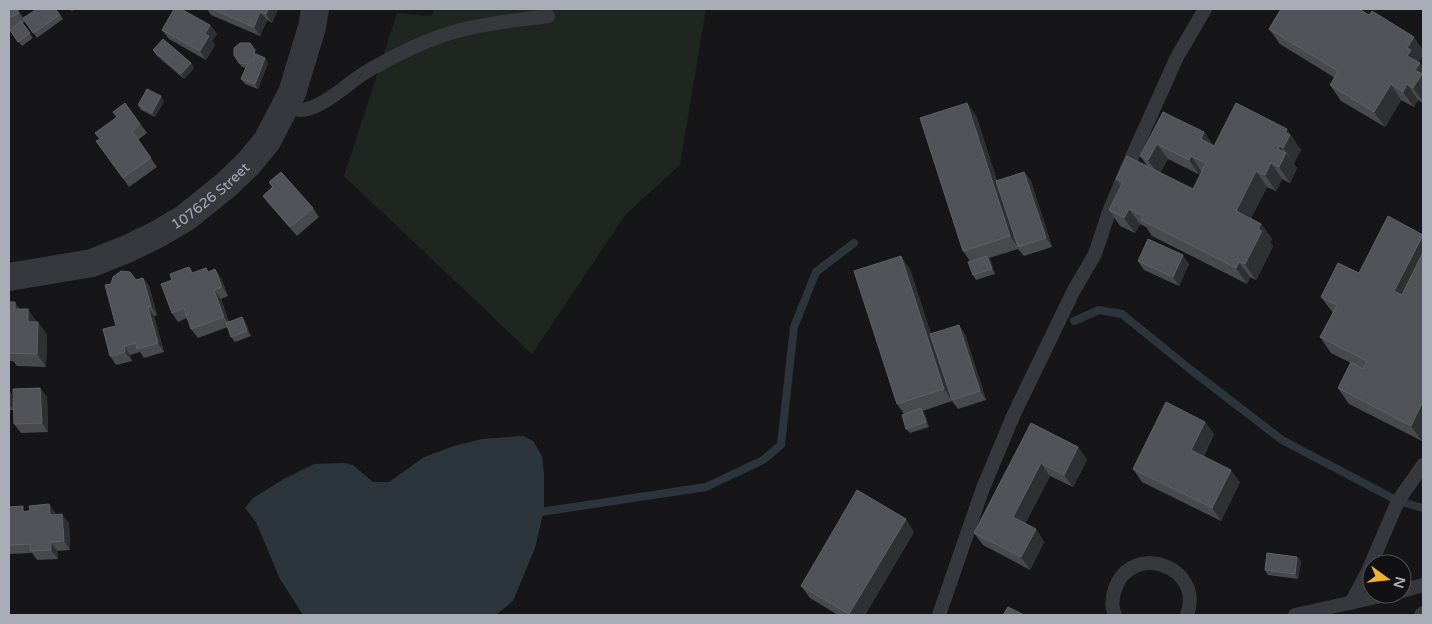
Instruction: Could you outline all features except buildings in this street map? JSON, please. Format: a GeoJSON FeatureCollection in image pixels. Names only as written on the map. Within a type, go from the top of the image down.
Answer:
{"type":"FeatureCollection","features":[{"type":"Feature","properties":{"kind":"street","name":"107626 Street"},"geometry":{"type":"LineString","coordinates":[[9,277],[92,263],[156,235],[185,218],[226,185],[267,142],[286,106],[300,69],[315,9]]}},
{"type":"Feature","properties":{"kind":"lane"},"geometry":{"type":"LineString","coordinates":[[939,615],[983,488],[1014,414],[1074,290],[1095,254],[1128,166],[1177,57],[1205,9]]}},
{"type":"Feature","properties":{"kind":"lane"},"geometry":{"type":"LineString","coordinates":[[286,106],[300,110],[314,107],[392,57],[435,38],[459,30],[548,16]]}},
{"type":"Feature","properties":{"kind":"lane"},"geometry":{"type":"LineString","coordinates":[[1351,603],[1368,571],[1398,501],[1423,465]]}},
{"type":"Feature","properties":{"kind":"lane"},"geometry":{"type":"LineString","coordinates":[[1115,615],[1112,609],[1113,593],[1118,579],[1129,569],[1144,562],[1159,564],[1173,569],[1183,578],[1189,594],[1190,607],[1186,615]]}},
{"type":"Feature","properties":{"kind":"lane"},"geometry":{"type":"LineString","coordinates":[[1295,615],[1362,600]]}},
{"type":"Feature","properties":{"kind":"shaded area"},"geometry":{"type":"Polygon","coordinates":[[[435,9],[706,9],[680,165],[626,214],[532,354],[344,176],[397,13],[431,16],[435,9]]]}},
{"type":"Feature","properties":{"kind":"shaded area"},"geometry":{"type":"Polygon","coordinates":[[[523,436],[533,441],[542,456],[544,510],[535,548],[513,601],[496,615],[303,615],[280,579],[256,522],[245,508],[253,498],[282,480],[314,464],[345,463],[353,465],[373,482],[389,482],[424,457],[454,446],[482,439],[523,436]]]}},
{"type":"Feature","properties":{"kind":"waterway"},"geometry":{"type":"LineString","coordinates":[[534,513],[706,487],[763,460],[781,445],[794,327],[816,272],[854,243]]}},
{"type":"Feature","properties":{"kind":"waterway"},"geometry":{"type":"LineString","coordinates":[[1074,321],[1099,310],[1122,314],[1282,440],[1398,501],[1423,508]]}}]}
